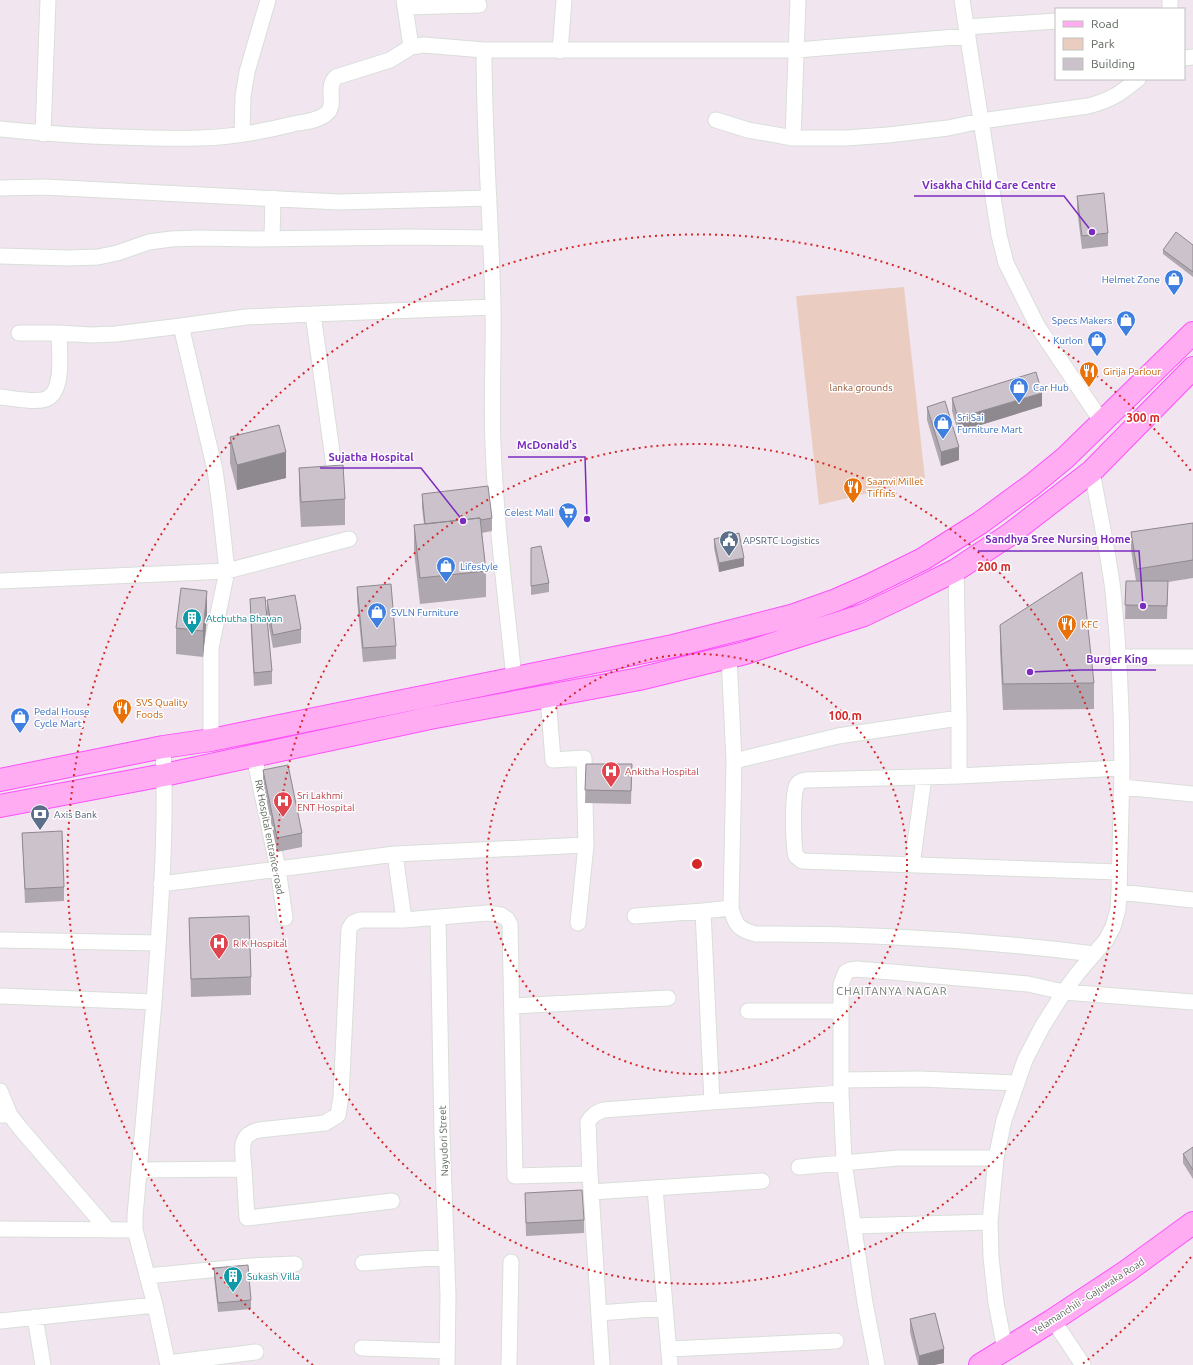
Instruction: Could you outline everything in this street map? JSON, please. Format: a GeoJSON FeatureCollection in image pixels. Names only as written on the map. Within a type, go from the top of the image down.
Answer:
{"type":"FeatureCollection","features":[{"type":"Feature","properties":{"kind":"main road"},"geometry":{"type":"LineString","coordinates":[[0,780],[163,747],[211,740],[673,646],[757,626],[836,600],[923,559],[980,523],[1043,476],[1065,458],[1193,333]]}},
{"type":"Feature","properties":{"kind":"main road"},"geometry":{"type":"LineString","coordinates":[[0,806],[164,775],[430,718],[638,679],[710,662],[864,615],[956,570],[1009,535],[1092,471],[1193,368]]}},
{"type":"Feature","properties":{"kind":"main road","name":"Yelamanchili - Gajuwaka Road"},"geometry":{"type":"LineString","coordinates":[[980,1365],[1053,1320],[1127,1271],[1193,1223]]}},
{"type":"Feature","properties":{"kind":"street"},"geometry":{"type":"LineString","coordinates":[[43,134],[48,0]]}},
{"type":"Feature","properties":{"kind":"street"},"geometry":{"type":"LineString","coordinates":[[242,134],[243,96],[247,72],[268,0]]}},
{"type":"Feature","properties":{"kind":"street"},"geometry":{"type":"LineString","coordinates":[[560,51],[564,0]]}},
{"type":"Feature","properties":{"kind":"street"},"geometry":{"type":"LineString","coordinates":[[793,138],[798,0]]}},
{"type":"Feature","properties":{"kind":"street"},"geometry":{"type":"LineString","coordinates":[[962,0],[999,235],[1006,263],[1038,327],[1102,422]]}},
{"type":"Feature","properties":{"kind":"street"},"geometry":{"type":"LineString","coordinates":[[411,47],[405,4],[479,5]]}},
{"type":"Feature","properties":{"kind":"street"},"geometry":{"type":"LineString","coordinates":[[0,129],[43,134],[200,138],[242,134],[288,125],[312,120],[326,115],[331,107],[331,85],[336,77],[390,60],[411,47],[424,45],[484,50],[797,50],[1055,21]]}},
{"type":"Feature","properties":{"kind":"street"},"geometry":{"type":"LineString","coordinates":[[484,50],[484,111],[493,307],[492,390],[496,505],[514,678]]}},
{"type":"Feature","properties":{"kind":"street"},"geometry":{"type":"LineString","coordinates":[[716,120],[748,130],[793,138],[833,138],[888,135],[948,128],[981,121],[1088,106],[1116,97],[1137,80]]}},
{"type":"Feature","properties":{"kind":"street"},"geometry":{"type":"LineString","coordinates":[[0,188],[44,187],[340,202],[489,198]]}},
{"type":"Feature","properties":{"kind":"street"},"geometry":{"type":"LineString","coordinates":[[272,238],[273,198]]}},
{"type":"Feature","properties":{"kind":"street"},"geometry":{"type":"LineString","coordinates":[[0,256],[98,257],[117,253],[133,246],[149,242],[171,239],[408,237],[490,238]]}},
{"type":"Feature","properties":{"kind":"street"},"geometry":{"type":"LineString","coordinates":[[19,333],[91,335],[116,334],[246,317],[493,307]]}},
{"type":"Feature","properties":{"kind":"street"},"geometry":{"type":"LineString","coordinates":[[313,314],[336,481]]}},
{"type":"Feature","properties":{"kind":"street"},"geometry":{"type":"LineString","coordinates":[[181,326],[214,470],[220,507],[227,571],[211,648],[211,740]]}},
{"type":"Feature","properties":{"kind":"street"},"geometry":{"type":"LineString","coordinates":[[0,398],[38,400],[47,399],[53,394],[58,386],[60,373],[59,333]]}},
{"type":"Feature","properties":{"kind":"street"},"geometry":{"type":"LineString","coordinates":[[1005,1349],[991,1257],[990,1222],[996,1158],[1004,1120],[1025,1060],[1042,1027],[1077,974],[1106,940],[1118,909],[1122,786],[1122,701],[1112,590],[1092,471]]}},
{"type":"Feature","properties":{"kind":"street"},"geometry":{"type":"LineString","coordinates":[[0,581],[227,571],[349,538]]}},
{"type":"Feature","properties":{"kind":"street"},"geometry":{"type":"LineString","coordinates":[[956,570],[959,776]]}},
{"type":"Feature","properties":{"kind":"street"},"geometry":{"type":"LineString","coordinates":[[729,656],[734,761],[731,908],[738,927],[747,932],[756,934],[846,934],[910,937],[982,942],[1094,954]]}},
{"type":"Feature","properties":{"kind":"street"},"geometry":{"type":"LineString","coordinates":[[1119,657],[1193,657]]}},
{"type":"Feature","properties":{"kind":"street"},"geometry":{"type":"LineString","coordinates":[[548,696],[553,760],[584,758],[586,845],[578,923]]}},
{"type":"Feature","properties":{"kind":"street"},"geometry":{"type":"LineString","coordinates":[[734,761],[838,736],[959,718]]}},
{"type":"Feature","properties":{"kind":"street"},"geometry":{"type":"LineString","coordinates":[[163,747],[164,775],[158,943],[135,1230],[156,1305],[168,1364],[256,1352]]}},
{"type":"Feature","properties":{"kind":"street","name":"RK Hospital entrance road"},"geometry":{"type":"LineString","coordinates":[[254,756],[278,869],[285,918]]}},
{"type":"Feature","properties":{"kind":"street"},"geometry":{"type":"LineString","coordinates":[[1120,872],[802,861],[796,856],[794,847],[794,827],[795,794],[800,781],[805,780],[959,776],[1122,768]]}},
{"type":"Feature","properties":{"kind":"street"},"geometry":{"type":"LineString","coordinates":[[912,865],[924,777]]}},
{"type":"Feature","properties":{"kind":"street"},"geometry":{"type":"LineString","coordinates":[[1122,786],[1193,794]]}},
{"type":"Feature","properties":{"kind":"street"},"geometry":{"type":"LineString","coordinates":[[161,884],[395,854],[586,845]]}},
{"type":"Feature","properties":{"kind":"street"},"geometry":{"type":"LineString","coordinates":[[395,854],[404,920]]}},
{"type":"Feature","properties":{"kind":"street"},"geometry":{"type":"LineString","coordinates":[[1119,892],[1193,900]]}},
{"type":"Feature","properties":{"kind":"street"},"geometry":{"type":"LineString","coordinates":[[635,916],[731,908]]}},
{"type":"Feature","properties":{"kind":"street"},"geometry":{"type":"LineString","coordinates":[[703,910],[712,1102]]}},
{"type":"Feature","properties":{"kind":"street"},"geometry":{"type":"LineString","coordinates":[[392,1201],[247,1218],[242,1146],[245,1137],[250,1132],[259,1130],[325,1123],[338,1115],[349,929],[353,923],[360,920],[404,920],[487,913],[501,915],[507,919],[510,924],[515,1176],[590,1174]]}},
{"type":"Feature","properties":{"kind":"street","name":"Nayudori Street"},"geometry":{"type":"LineString","coordinates":[[438,918],[442,1134],[448,1295],[447,1358]]}},
{"type":"Feature","properties":{"kind":"street"},"geometry":{"type":"LineString","coordinates":[[0,940],[158,943]]}},
{"type":"Feature","properties":{"kind":"street"},"geometry":{"type":"LineString","coordinates":[[877,1365],[853,1226],[844,1162],[840,1011],[841,984],[842,978],[846,972],[857,968],[1028,984],[1064,992],[1193,1002]]}},
{"type":"Feature","properties":{"kind":"street"},"geometry":{"type":"LineString","coordinates":[[0,996],[154,1002]]}},
{"type":"Feature","properties":{"kind":"street"},"geometry":{"type":"LineString","coordinates":[[512,1006],[668,998]]}},
{"type":"Feature","properties":{"kind":"street"},"geometry":{"type":"LineString","coordinates":[[748,1011],[840,1011]]}},
{"type":"Feature","properties":{"kind":"street"},"geometry":{"type":"LineString","coordinates":[[602,1365],[588,1132],[588,1122],[592,1116],[604,1110],[712,1102],[841,1086],[920,1079],[1016,1083]]}},
{"type":"Feature","properties":{"kind":"street"},"geometry":{"type":"LineString","coordinates":[[0,1091],[5,1115],[20,1128],[108,1230]]}},
{"type":"Feature","properties":{"kind":"street"},"geometry":{"type":"LineString","coordinates":[[799,1166],[898,1158],[996,1158]]}},
{"type":"Feature","properties":{"kind":"street"},"geometry":{"type":"LineString","coordinates":[[140,1170],[244,1169]]}},
{"type":"Feature","properties":{"kind":"street"},"geometry":{"type":"LineString","coordinates":[[591,1192],[762,1181]]}},
{"type":"Feature","properties":{"kind":"street"},"geometry":{"type":"LineString","coordinates":[[655,1188],[670,1365]]}},
{"type":"Feature","properties":{"kind":"street"},"geometry":{"type":"LineString","coordinates":[[853,1226],[990,1222]]}},
{"type":"Feature","properties":{"kind":"street"},"geometry":{"type":"LineString","coordinates":[[0,1229],[135,1230]]}},
{"type":"Feature","properties":{"kind":"street"},"geometry":{"type":"LineString","coordinates":[[363,1263],[447,1256]]}},
{"type":"Feature","properties":{"kind":"street"},"geometry":{"type":"LineString","coordinates":[[509,1365],[512,1262]]}},
{"type":"Feature","properties":{"kind":"street"},"geometry":{"type":"LineString","coordinates":[[147,1276],[251,1266],[295,1264]]}},
{"type":"Feature","properties":{"kind":"street"},"geometry":{"type":"LineString","coordinates":[[0,1321],[156,1305]]}},
{"type":"Feature","properties":{"kind":"street"},"geometry":{"type":"LineString","coordinates":[[599,1313],[665,1308]]}},
{"type":"Feature","properties":{"kind":"street"},"geometry":{"type":"LineString","coordinates":[[35,1317],[43,1365]]}},
{"type":"Feature","properties":{"kind":"street"},"geometry":{"type":"LineString","coordinates":[[1053,1320],[1083,1365]]}},
{"type":"Feature","properties":{"kind":"street"},"geometry":{"type":"LineString","coordinates":[[669,1349],[836,1341]]}},
{"type":"Feature","properties":{"kind":"street"},"geometry":{"type":"LineString","coordinates":[[362,1348],[447,1358]]}},
{"type":"Feature","properties":{"kind":"green space","name":"lanka grounds"},"geometry":{"type":"Polygon","coordinates":[[[904,287],[925,479],[819,505],[796,296],[904,287]]]}},
{"type":"Feature","properties":{"kind":"building"},"geometry":{"type":"Polygon","coordinates":[[[1104,193],[1108,233],[1082,236],[1077,196],[1104,193]]]}},
{"type":"Feature","properties":{"kind":"building"},"geometry":{"type":"Polygon","coordinates":[[[1176,232],[1193,245],[1193,272],[1163,250],[1176,232]]]}},
{"type":"Feature","properties":{"kind":"building"},"geometry":{"type":"Polygon","coordinates":[[[1036,372],[1042,393],[958,418],[952,398],[1036,372]]]}},
{"type":"Feature","properties":{"kind":"building"},"geometry":{"type":"Polygon","coordinates":[[[945,401],[959,447],[941,452],[927,407],[945,401]]]}},
{"type":"Feature","properties":{"kind":"building"},"geometry":{"type":"Polygon","coordinates":[[[279,425],[286,452],[237,465],[230,437],[279,425]]]}},
{"type":"Feature","properties":{"kind":"building"},"geometry":{"type":"Polygon","coordinates":[[[343,465],[345,499],[301,502],[299,468],[343,465]]]}},
{"type":"Feature","properties":{"kind":"building"},"geometry":{"type":"Polygon","coordinates":[[[488,486],[492,518],[425,524],[422,494],[488,486]]]}},
{"type":"Feature","properties":{"kind":"building"},"geometry":{"type":"Polygon","coordinates":[[[480,518],[486,571],[420,578],[414,525],[480,518]]]}},
{"type":"Feature","properties":{"kind":"building"},"geometry":{"type":"Polygon","coordinates":[[[1193,523],[1193,560],[1137,569],[1131,532],[1193,523]]]}},
{"type":"Feature","properties":{"kind":"building","name":"APSRTC Logistics"},"geometry":{"type":"Polygon","coordinates":[[[739,533],[744,558],[719,563],[714,539],[739,533]]]}},
{"type":"Feature","properties":{"kind":"building"},"geometry":{"type":"Polygon","coordinates":[[[541,546],[549,583],[531,586],[531,548],[541,546]]]}},
{"type":"Feature","properties":{"kind":"building"},"geometry":{"type":"Polygon","coordinates":[[[1082,572],[1094,683],[1003,684],[1000,625],[1082,572]]]}},
{"type":"Feature","properties":{"kind":"building"},"geometry":{"type":"Polygon","coordinates":[[[1126,581],[1168,581],[1167,606],[1125,605],[1126,581]]]}},
{"type":"Feature","properties":{"kind":"building","name":"SVLN Furniture"},"geometry":{"type":"Polygon","coordinates":[[[391,584],[396,646],[363,648],[357,587],[391,584]]]}},
{"type":"Feature","properties":{"kind":"building"},"geometry":{"type":"Polygon","coordinates":[[[181,588],[207,591],[203,631],[176,628],[181,588]]]}},
{"type":"Feature","properties":{"kind":"building"},"geometry":{"type":"Polygon","coordinates":[[[295,595],[301,629],[273,635],[267,600],[295,595]]]}},
{"type":"Feature","properties":{"kind":"building"},"geometry":{"type":"Polygon","coordinates":[[[265,597],[272,671],[254,673],[250,599],[265,597]]]}},
{"type":"Feature","properties":{"kind":"building"},"geometry":{"type":"Polygon","coordinates":[[[586,764],[632,764],[631,791],[585,790],[586,764]]]}},
{"type":"Feature","properties":{"kind":"building"},"geometry":{"type":"Polygon","coordinates":[[[288,765],[302,833],[277,838],[263,770],[288,765]]]}},
{"type":"Feature","properties":{"kind":"building"},"geometry":{"type":"Polygon","coordinates":[[[62,831],[64,887],[25,889],[22,833],[62,831]]]}},
{"type":"Feature","properties":{"kind":"building"},"geometry":{"type":"Polygon","coordinates":[[[249,916],[251,977],[191,979],[189,918],[249,916]]]}},
{"type":"Feature","properties":{"kind":"building"},"geometry":{"type":"Polygon","coordinates":[[[1193,1147],[1193,1170],[1183,1154],[1193,1147]]]}},
{"type":"Feature","properties":{"kind":"building"},"geometry":{"type":"Polygon","coordinates":[[[582,1190],[584,1220],[526,1223],[525,1193],[582,1190]]]}},
{"type":"Feature","properties":{"kind":"building","name":"Sukash Villa"},"geometry":{"type":"Polygon","coordinates":[[[248,1265],[251,1300],[218,1303],[214,1268],[248,1265]]]}},
{"type":"Feature","properties":{"kind":"building"},"geometry":{"type":"Polygon","coordinates":[[[935,1313],[944,1349],[919,1356],[910,1319],[935,1313]]]}},
{"type":"Feature","properties":{"kind":"place","name":"Visakha Child Care Centre"},"geometry":{"type":"Point","coordinates":[1092,232]}},
{"type":"Feature","properties":{"kind":"place","name":"Helmet Zone"},"geometry":{"type":"Point","coordinates":[1174,296]}},
{"type":"Feature","properties":{"kind":"place","name":"Specs Makers"},"geometry":{"type":"Point","coordinates":[1126,337]}},
{"type":"Feature","properties":{"kind":"place","name":"Kurlon"},"geometry":{"type":"Point","coordinates":[1097,357]}},
{"type":"Feature","properties":{"kind":"place","name":"Girija Parlour"},"geometry":{"type":"Point","coordinates":[1089,388]}},
{"type":"Feature","properties":{"kind":"place","name":"Car Hub"},"geometry":{"type":"Point","coordinates":[1019,404]}},
{"type":"Feature","properties":{"kind":"place","name":"Sri Sai Furniture Mart"},"geometry":{"type":"Point","coordinates":[943,440]}},
{"type":"Feature","properties":{"kind":"place","name":"Saanvi Millet Tiffins"},"geometry":{"type":"Point","coordinates":[853,504]}},
{"type":"Feature","properties":{"kind":"place","name":"McDonald's"},"geometry":{"type":"Point","coordinates":[587,519]}},
{"type":"Feature","properties":{"kind":"place","name":"Sujatha Hospital"},"geometry":{"type":"Point","coordinates":[463,521]}},
{"type":"Feature","properties":{"kind":"place","name":"Celest Mall"},"geometry":{"type":"Point","coordinates":[568,529]}},
{"type":"Feature","properties":{"kind":"place","name":"APSRTC Logistics"},"geometry":{"type":"Point","coordinates":[729,557]}},
{"type":"Feature","properties":{"kind":"place","name":"Lifestyle"},"geometry":{"type":"Point","coordinates":[446,583]}},
{"type":"Feature","properties":{"kind":"place","name":"Sandhya Sree Nursing Home"},"geometry":{"type":"Point","coordinates":[1143,606]}},
{"type":"Feature","properties":{"kind":"place","name":"SVLN Furniture"},"geometry":{"type":"Point","coordinates":[377,629]}},
{"type":"Feature","properties":{"kind":"place","name":"Atchutha Bhavan"},"geometry":{"type":"Point","coordinates":[192,635]}},
{"type":"Feature","properties":{"kind":"place","name":"KFC"},"geometry":{"type":"Point","coordinates":[1067,641]}},
{"type":"Feature","properties":{"kind":"place","name":"Burger King"},"geometry":{"type":"Point","coordinates":[1030,672]}},
{"type":"Feature","properties":{"kind":"place","name":"SVS Quality Foods"},"geometry":{"type":"Point","coordinates":[122,725]}},
{"type":"Feature","properties":{"kind":"place","name":"Pedal House Cycle Mart"},"geometry":{"type":"Point","coordinates":[20,734]}},
{"type":"Feature","properties":{"kind":"place","name":"Ankitha Hospital"},"geometry":{"type":"Point","coordinates":[611,788]}},
{"type":"Feature","properties":{"kind":"place","name":"Sri Lakhmi ENT Hospital"},"geometry":{"type":"Point","coordinates":[283,818]}},
{"type":"Feature","properties":{"kind":"place","name":"Axis Bank"},"geometry":{"type":"Point","coordinates":[40,831]}},
{"type":"Feature","properties":{"kind":"place","name":"R K Hospital"},"geometry":{"type":"Point","coordinates":[219,960]}},
{"type":"Feature","properties":{"kind":"place","name":"Sukash Villa"},"geometry":{"type":"Point","coordinates":[233,1293]}},
{"type":"Feature","properties":{"kind":"district","name":"CHAITANYA NAGAR"},"geometry":{"type":"Point","coordinates":[892,991]}}]}
